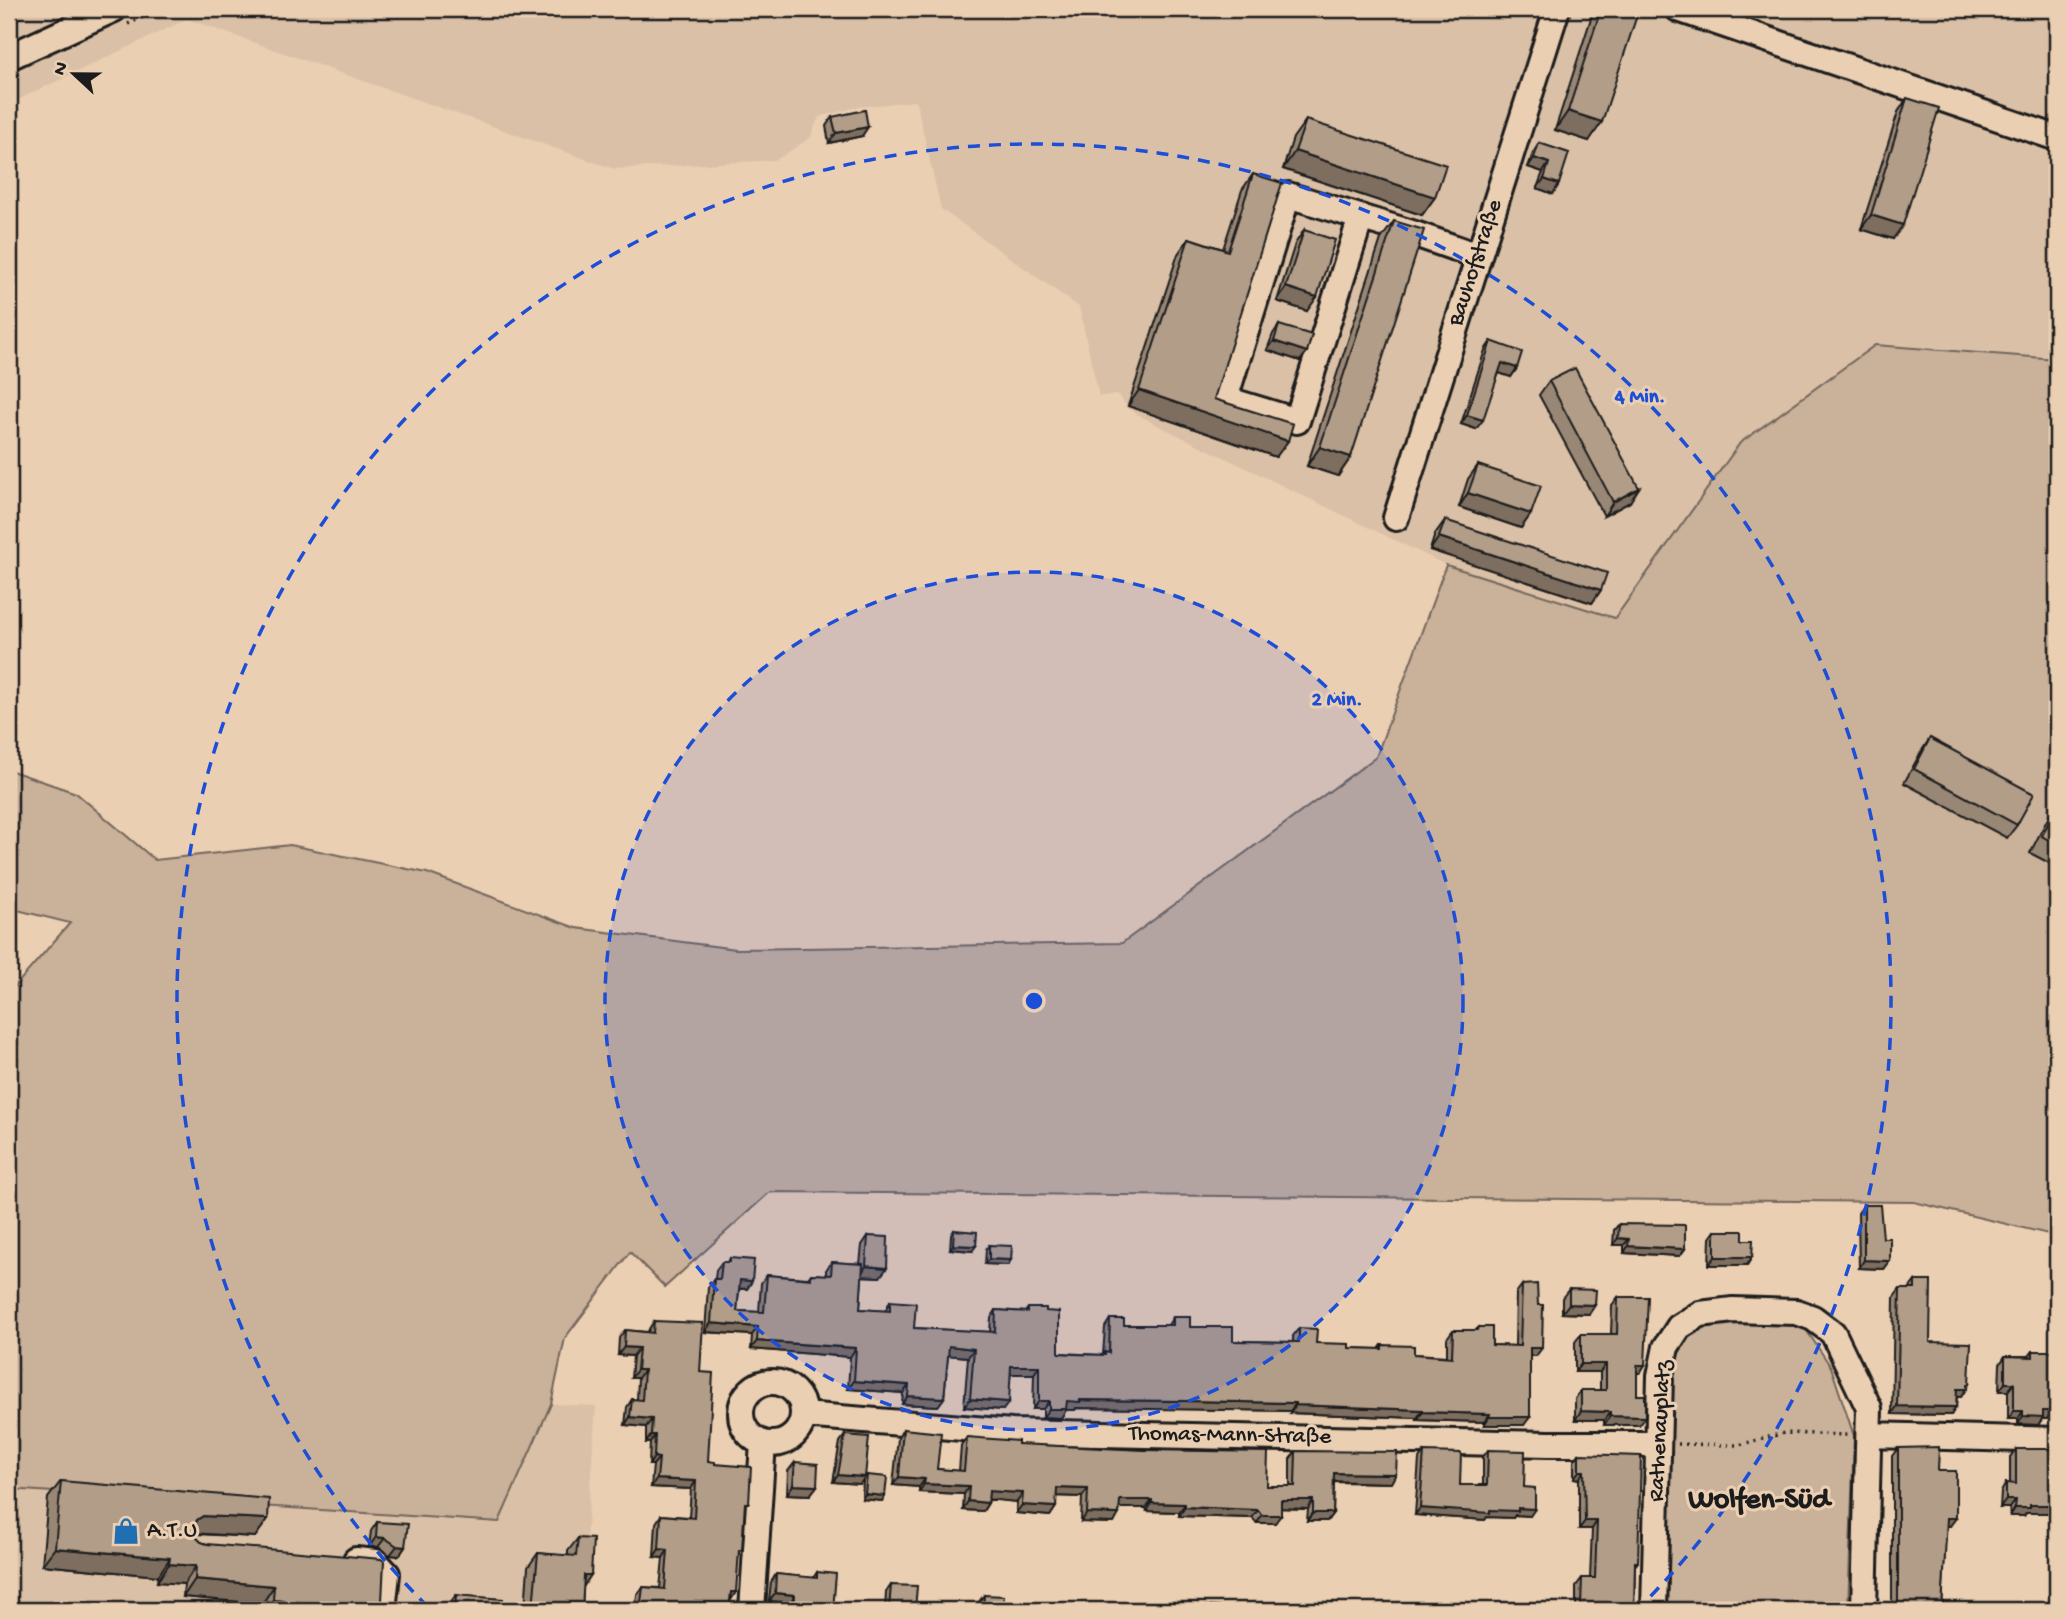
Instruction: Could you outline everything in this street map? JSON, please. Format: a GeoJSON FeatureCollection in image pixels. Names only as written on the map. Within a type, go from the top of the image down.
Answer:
{"type":"FeatureCollection","features":[{"type":"Feature","properties":{"kind":"street"},"geometry":{"type":"LineString","coordinates":[[9,57],[114,9]]}},
{"type":"Feature","properties":{"kind":"street","name":"Bauhofstraße"},"geometry":{"type":"LineString","coordinates":[[1396,518],[1556,9]]}},
{"type":"Feature","properties":{"kind":"street"},"geometry":{"type":"LineString","coordinates":[[1678,9],[2057,138]]}},
{"type":"Feature","properties":{"kind":"street"},"geometry":{"type":"LineString","coordinates":[[1361,217],[1297,421],[1225,399],[1288,195],[1361,217],[1478,256]]}},
{"type":"Feature","properties":{"kind":"street","name":"Rathenauplatz"},"geometry":{"type":"LineString","coordinates":[[1654,1610],[1670,1444],[1660,1376],[1666,1347],[1679,1327],[1700,1314],[1733,1310],[1797,1312],[1813,1318],[1833,1333],[1845,1353],[1869,1408],[1864,1610]]}},
{"type":"Feature","properties":{"kind":"street"},"geometry":{"type":"LineString","coordinates":[[763,1383],[782,1384],[798,1396],[803,1415],[800,1425],[794,1435],[785,1441],[763,1443],[754,1439],[742,1423],[742,1403],[754,1387],[763,1383]]}},
{"type":"Feature","properties":{"kind":"street","name":"Thomas-Mann-Straße"},"geometry":{"type":"LineString","coordinates":[[803,1415],[1012,1432],[1549,1444],[1670,1444]]}},
{"type":"Feature","properties":{"kind":"street"},"geometry":{"type":"LineString","coordinates":[[1870,1435],[2057,1440]]}},
{"type":"Feature","properties":{"kind":"street"},"geometry":{"type":"LineString","coordinates":[[752,1610],[763,1443]]}},
{"type":"Feature","properties":{"kind":"street"},"geometry":{"type":"LineString","coordinates":[[335,1559],[376,1562],[387,1574],[383,1610]]}},
{"type":"Feature","properties":{"kind":"path"},"geometry":{"type":"LineString","coordinates":[[1670,1444],[1739,1444],[1784,1433],[1870,1435]]}},
{"type":"Feature","properties":{"kind":"shaded area"},"geometry":{"type":"Polygon","coordinates":[[[9,9],[2057,9],[2057,359],[1875,345],[1740,443],[1615,618],[1446,565],[1155,424],[1128,409],[1119,395],[1099,396],[1079,307],[941,209],[916,101],[858,107],[819,117],[810,138],[776,160],[614,169],[187,19],[9,104],[9,9]]]}},
{"type":"Feature","properties":{"kind":"shaded area"},"geometry":{"type":"Polygon","coordinates":[[[1875,345],[2057,359],[2057,1236],[1914,1202],[770,1192],[665,1287],[630,1252],[565,1338],[551,1404],[499,1522],[9,1489],[9,993],[70,923],[9,908],[9,770],[76,793],[155,860],[290,845],[427,873],[576,928],[736,949],[1122,943],[1376,757],[1446,565],[1615,618],[1740,443],[1875,345]]]}},
{"type":"Feature","properties":{"kind":"shaded area"},"geometry":{"type":"Polygon","coordinates":[[[1717,1321],[1801,1322],[1831,1367],[1854,1436],[1848,1610],[1668,1610],[1673,1365],[1689,1333],[1717,1321]]]}},
{"type":"Feature","properties":{"kind":"shaded area"},"geometry":{"type":"Polygon","coordinates":[[[551,1404],[596,1406],[581,1610],[9,1610],[9,1489],[499,1522],[551,1404]]]}},
{"type":"Feature","properties":{"kind":"building"},"geometry":{"type":"Polygon","coordinates":[[[1601,9],[1639,9],[1602,122],[1568,111],[1601,9]]]}},
{"type":"Feature","properties":{"kind":"building"},"geometry":{"type":"Polygon","coordinates":[[[1907,98],[1939,108],[1903,225],[1871,215],[1907,98]]]}},
{"type":"Feature","properties":{"kind":"building"},"geometry":{"type":"Polygon","coordinates":[[[865,110],[868,127],[836,133],[832,117],[865,110]]]}},
{"type":"Feature","properties":{"kind":"building"},"geometry":{"type":"Polygon","coordinates":[[[1306,120],[1446,165],[1435,197],[1295,151],[1306,120]]]}},
{"type":"Feature","properties":{"kind":"building"},"geometry":{"type":"Polygon","coordinates":[[[1539,143],[1569,153],[1559,184],[1544,179],[1549,163],[1534,158],[1539,143]]]}},
{"type":"Feature","properties":{"kind":"building"},"geometry":{"type":"Polygon","coordinates":[[[1253,174],[1282,183],[1214,399],[1293,424],[1288,441],[1139,390],[1189,238],[1228,251],[1253,174]]]}},
{"type":"Feature","properties":{"kind":"building"},"geometry":{"type":"Polygon","coordinates":[[[1394,221],[1424,230],[1351,457],[1320,447],[1394,221]]]}},
{"type":"Feature","properties":{"kind":"building"},"geometry":{"type":"Polygon","coordinates":[[[1304,230],[1335,240],[1317,297],[1286,287],[1304,230]]]}},
{"type":"Feature","properties":{"kind":"building"},"geometry":{"type":"Polygon","coordinates":[[[1279,325],[1312,335],[1307,352],[1274,341],[1279,325]]]}},
{"type":"Feature","properties":{"kind":"building"},"geometry":{"type":"Polygon","coordinates":[[[1491,341],[1522,352],[1517,368],[1502,363],[1483,420],[1467,415],[1491,341]]]}},
{"type":"Feature","properties":{"kind":"building"},"geometry":{"type":"Polygon","coordinates":[[[1575,368],[1639,488],[1613,502],[1549,381],[1575,368]]]}},
{"type":"Feature","properties":{"kind":"building"},"geometry":{"type":"Polygon","coordinates":[[[1478,465],[1541,486],[1531,514],[1468,493],[1478,465]]]}},
{"type":"Feature","properties":{"kind":"building"},"geometry":{"type":"Polygon","coordinates":[[[1445,520],[1607,573],[1601,590],[1439,537],[1445,520]]]}},
{"type":"Feature","properties":{"kind":"building"},"geometry":{"type":"Polygon","coordinates":[[[1930,738],[2034,794],[2017,825],[1914,769],[1930,738]]]}},
{"type":"Feature","properties":{"kind":"building"},"geometry":{"type":"Polygon","coordinates":[[[2057,806],[2057,845],[2042,836],[2057,806]]]}},
{"type":"Feature","properties":{"kind":"building"},"geometry":{"type":"Polygon","coordinates":[[[1864,1205],[1880,1205],[1883,1238],[1890,1238],[1890,1261],[1864,1260],[1864,1205]]]}},
{"type":"Feature","properties":{"kind":"building"},"geometry":{"type":"Polygon","coordinates":[[[1619,1224],[1685,1225],[1685,1249],[1628,1246],[1629,1239],[1618,1238],[1619,1224]]]}},
{"type":"Feature","properties":{"kind":"building"},"geometry":{"type":"Polygon","coordinates":[[[954,1230],[977,1232],[976,1246],[953,1245],[954,1230]]]}},
{"type":"Feature","properties":{"kind":"building"},"geometry":{"type":"Polygon","coordinates":[[[1715,1231],[1743,1231],[1743,1240],[1753,1240],[1752,1257],[1715,1257],[1715,1231]]]}},
{"type":"Feature","properties":{"kind":"building"},"geometry":{"type":"Polygon","coordinates":[[[868,1236],[888,1237],[887,1268],[866,1266],[868,1236]]]}},
{"type":"Feature","properties":{"kind":"building"},"geometry":{"type":"Polygon","coordinates":[[[989,1245],[1012,1246],[1011,1260],[989,1259],[989,1245]]]}},
{"type":"Feature","properties":{"kind":"building"},"geometry":{"type":"Polygon","coordinates":[[[730,1258],[754,1260],[752,1281],[740,1280],[737,1311],[764,1312],[767,1275],[811,1279],[811,1274],[831,1275],[832,1262],[863,1264],[860,1309],[890,1311],[890,1301],[916,1303],[914,1328],[995,1332],[996,1310],[1028,1312],[1028,1308],[1046,1308],[1046,1311],[1059,1312],[1059,1353],[1073,1354],[1109,1353],[1110,1319],[1124,1319],[1124,1325],[1173,1325],[1173,1317],[1190,1317],[1190,1327],[1233,1327],[1233,1341],[1299,1342],[1299,1328],[1317,1329],[1316,1343],[1349,1344],[1349,1348],[1414,1346],[1414,1354],[1452,1357],[1453,1330],[1492,1327],[1492,1345],[1520,1346],[1522,1285],[1537,1284],[1538,1305],[1543,1305],[1542,1348],[1530,1348],[1530,1417],[1489,1417],[1490,1414],[1296,1403],[1187,1401],[1080,1400],[1067,1401],[1066,1409],[1049,1409],[1049,1401],[1039,1401],[1039,1366],[1011,1366],[1009,1402],[970,1399],[974,1349],[949,1346],[944,1398],[908,1396],[909,1385],[854,1381],[856,1348],[757,1341],[758,1327],[711,1323],[714,1279],[720,1279],[722,1262],[730,1262],[730,1258]]]}},
{"type":"Feature","properties":{"kind":"building"},"geometry":{"type":"Polygon","coordinates":[[[1915,1281],[1931,1281],[1930,1342],[1971,1343],[1969,1384],[1967,1389],[1957,1389],[1956,1407],[1897,1406],[1900,1289],[1915,1289],[1915,1281]]]}},
{"type":"Feature","properties":{"kind":"building"},"geometry":{"type":"Polygon","coordinates":[[[1569,1289],[1596,1290],[1595,1305],[1569,1304],[1569,1289]]]}},
{"type":"Feature","properties":{"kind":"building"},"geometry":{"type":"Polygon","coordinates":[[[1618,1297],[1648,1297],[1645,1365],[1637,1365],[1637,1395],[1645,1395],[1645,1417],[1610,1416],[1610,1412],[1581,1411],[1581,1390],[1606,1390],[1606,1364],[1581,1364],[1581,1334],[1617,1334],[1618,1297]]]}},
{"type":"Feature","properties":{"kind":"building"},"geometry":{"type":"Polygon","coordinates":[[[654,1321],[703,1323],[700,1372],[713,1373],[708,1461],[751,1467],[749,1503],[745,1503],[736,1592],[731,1592],[729,1610],[640,1610],[643,1587],[665,1589],[668,1550],[659,1549],[661,1515],[694,1518],[696,1481],[657,1479],[659,1458],[654,1457],[655,1435],[651,1435],[652,1419],[630,1417],[632,1399],[642,1400],[644,1370],[637,1370],[639,1348],[624,1347],[625,1330],[653,1333],[654,1321]]]}},
{"type":"Feature","properties":{"kind":"building"},"geometry":{"type":"Polygon","coordinates":[[[2033,1351],[2057,1351],[2052,1411],[2043,1411],[2043,1417],[2023,1416],[2023,1411],[2014,1411],[2014,1383],[2005,1383],[2005,1356],[2033,1357],[2033,1351]]]}},
{"type":"Feature","properties":{"kind":"building"},"geometry":{"type":"Polygon","coordinates":[[[903,1429],[941,1433],[937,1469],[964,1471],[967,1437],[1018,1441],[1018,1444],[1268,1452],[1267,1486],[1295,1486],[1296,1451],[1397,1452],[1396,1474],[1334,1473],[1333,1513],[1313,1513],[1313,1500],[1281,1500],[1281,1515],[1262,1515],[1258,1510],[1185,1507],[1185,1504],[1152,1503],[1152,1500],[1120,1500],[1119,1514],[1087,1513],[1088,1489],[1057,1488],[1056,1507],[1022,1505],[1023,1493],[989,1491],[988,1503],[968,1501],[969,1486],[924,1484],[925,1479],[899,1477],[903,1429]]]}},
{"type":"Feature","properties":{"kind":"building"},"geometry":{"type":"Polygon","coordinates":[[[845,1435],[869,1437],[865,1477],[838,1475],[845,1435]]]}},
{"type":"Feature","properties":{"kind":"building"},"geometry":{"type":"Polygon","coordinates":[[[1939,1447],[1938,1471],[1956,1471],[1956,1518],[1947,1518],[1942,1609],[1898,1610],[1898,1448],[1939,1447]]]}},
{"type":"Feature","properties":{"kind":"building"},"geometry":{"type":"Polygon","coordinates":[[[2016,1449],[2057,1449],[2055,1505],[2015,1508],[2016,1500],[2006,1500],[2006,1483],[2016,1484],[2016,1449]]]}},
{"type":"Feature","properties":{"kind":"building"},"geometry":{"type":"Polygon","coordinates":[[[1488,1450],[1525,1451],[1524,1487],[1535,1488],[1535,1509],[1490,1510],[1490,1513],[1420,1508],[1424,1452],[1461,1453],[1460,1485],[1487,1485],[1488,1450]]]}},
{"type":"Feature","properties":{"kind":"building"},"geometry":{"type":"Polygon","coordinates":[[[1579,1454],[1641,1456],[1634,1610],[1591,1610],[1591,1606],[1581,1606],[1582,1578],[1595,1578],[1597,1521],[1585,1521],[1584,1471],[1579,1471],[1579,1454]]]}},
{"type":"Feature","properties":{"kind":"building"},"geometry":{"type":"Polygon","coordinates":[[[795,1462],[818,1464],[817,1486],[793,1485],[795,1462]]]}},
{"type":"Feature","properties":{"kind":"building"},"geometry":{"type":"Polygon","coordinates":[[[867,1475],[887,1477],[885,1496],[865,1494],[867,1475]]]}},
{"type":"Feature","properties":{"kind":"building"},"geometry":{"type":"Polygon","coordinates":[[[61,1481],[269,1499],[268,1519],[203,1516],[197,1520],[194,1527],[195,1536],[207,1544],[381,1559],[384,1561],[382,1601],[374,1608],[273,1600],[274,1586],[195,1579],[196,1566],[169,1564],[170,1558],[55,1548],[61,1481]]]}},
{"type":"Feature","properties":{"kind":"building"},"geometry":{"type":"Polygon","coordinates":[[[377,1522],[408,1524],[405,1547],[376,1537],[377,1522]]]}},
{"type":"Feature","properties":{"kind":"building"},"geometry":{"type":"Polygon","coordinates":[[[578,1538],[593,1539],[591,1575],[584,1575],[582,1610],[533,1608],[538,1553],[576,1556],[578,1538]]]}},
{"type":"Feature","properties":{"kind":"building"},"geometry":{"type":"Polygon","coordinates":[[[817,1572],[836,1574],[833,1610],[794,1610],[795,1595],[775,1593],[776,1574],[817,1578],[817,1572]]]}},
{"type":"Feature","properties":{"kind":"building"},"geometry":{"type":"Polygon","coordinates":[[[891,1585],[917,1586],[915,1610],[889,1610],[891,1585]]]}},
{"type":"Feature","properties":{"kind":"building"},"geometry":{"type":"Polygon","coordinates":[[[456,1595],[503,1599],[502,1610],[455,1610],[456,1595]]]}},
{"type":"Feature","properties":{"kind":"building"},"geometry":{"type":"Polygon","coordinates":[[[984,1595],[1004,1596],[1003,1610],[983,1610],[984,1595]]]}},
{"type":"Feature","properties":{"kind":"building"},"geometry":{"type":"Polygon","coordinates":[[[1102,1605],[1117,1606],[1117,1610],[1102,1610],[1102,1605]]]}},
{"type":"Feature","properties":{"kind":"building"},"geometry":{"type":"Polygon","coordinates":[[[1264,1605],[1278,1605],[1278,1610],[1264,1610],[1264,1605]]]}},
{"type":"Feature","properties":{"kind":"building"},"geometry":{"type":"Polygon","coordinates":[[[1204,1606],[1223,1607],[1223,1610],[1204,1610],[1204,1606]]]}},
{"type":"Feature","properties":{"kind":"place","name":"A.T.U"},"geometry":{"type":"Point","coordinates":[126,1531]}},
{"type":"Feature","properties":{"kind":"district","name":"Wolfen-Süd"},"geometry":{"type":"Point","coordinates":[1759,1501]}}]}
